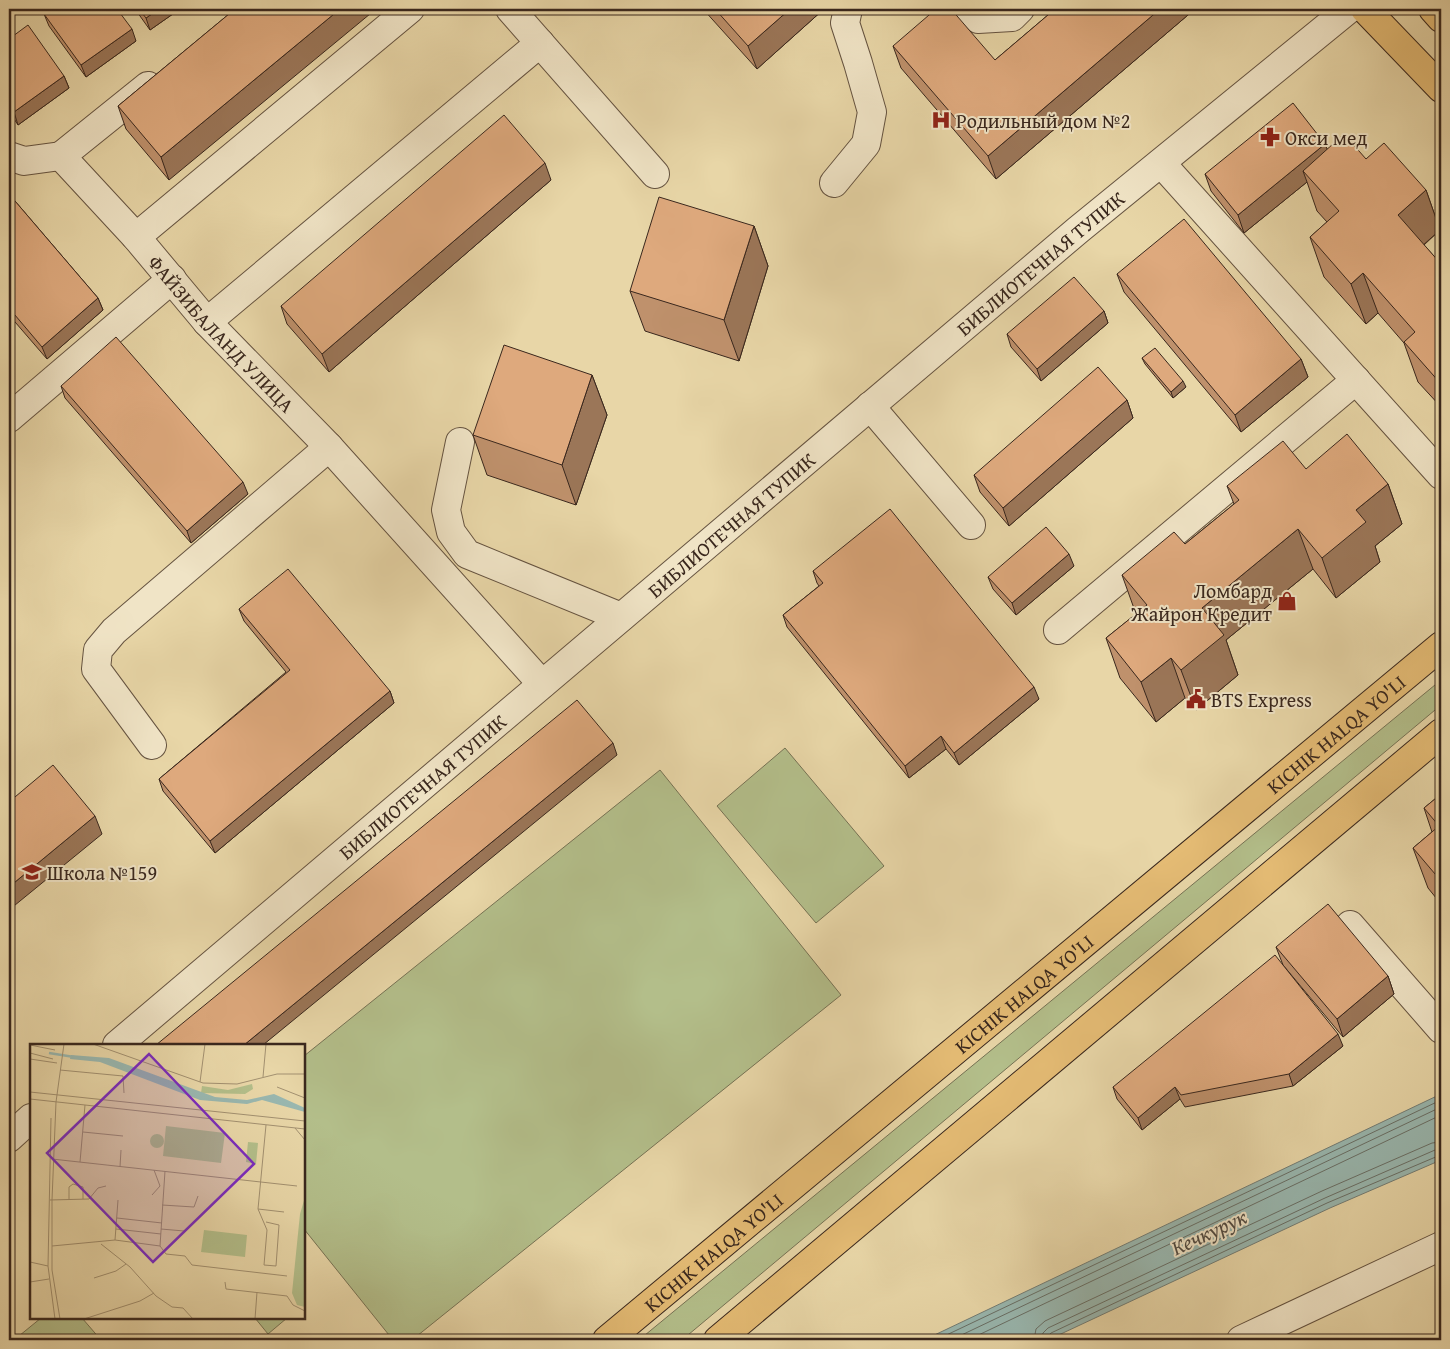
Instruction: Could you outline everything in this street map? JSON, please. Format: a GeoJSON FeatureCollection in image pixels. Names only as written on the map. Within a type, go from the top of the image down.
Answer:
{"type":"FeatureCollection","features":[{"type":"Feature","properties":{"kind":"main road"},"geometry":{"type":"LineString","coordinates":[[1365,9],[1441,88]]}},
{"type":"Feature","properties":{"kind":"main road"},"geometry":{"type":"LineString","coordinates":[[1433,9],[1441,18]]}},
{"type":"Feature","properties":{"kind":"main road","name":"KICHIK HALQA YO'LI"},"geometry":{"type":"LineString","coordinates":[[607,1340],[1441,646]]}},
{"type":"Feature","properties":{"kind":"main road"},"geometry":{"type":"LineString","coordinates":[[718,1340],[1441,733]]}},
{"type":"Feature","properties":{"kind":"street"},"geometry":{"type":"LineString","coordinates":[[136,237],[410,9]]}},
{"type":"Feature","properties":{"kind":"street"},"geometry":{"type":"LineString","coordinates":[[510,9],[655,174]]}},
{"type":"Feature","properties":{"kind":"street"},"geometry":{"type":"LineString","coordinates":[[834,183],[866,144],[872,112],[845,23],[848,9]]}},
{"type":"Feature","properties":{"kind":"street"},"geometry":{"type":"LineString","coordinates":[[967,9],[978,20],[1012,16],[1020,9]]}},
{"type":"Feature","properties":{"kind":"street","name":"БИБЛИОТЕЧНАЯ ТУПИК"},"geometry":{"type":"LineString","coordinates":[[118,1044],[1070,236],[1349,9]]}},
{"type":"Feature","properties":{"kind":"street"},"geometry":{"type":"LineString","coordinates":[[207,322],[540,43]]}},
{"type":"Feature","properties":{"kind":"street"},"geometry":{"type":"LineString","coordinates":[[9,156],[24,161],[61,156],[168,70]]}},
{"type":"Feature","properties":{"kind":"street","name":"ФАЙЗИБАЛАНД УЛИЦА"},"geometry":{"type":"LineString","coordinates":[[61,156],[136,237],[207,322],[329,447],[542,684]]}},
{"type":"Feature","properties":{"kind":"street"},"geometry":{"type":"LineString","coordinates":[[1161,163],[1441,475]]}},
{"type":"Feature","properties":{"kind":"street"},"geometry":{"type":"LineString","coordinates":[[9,418],[172,279]]}},
{"type":"Feature","properties":{"kind":"street"},"geometry":{"type":"LineString","coordinates":[[1058,630],[1356,380]]}},
{"type":"Feature","properties":{"kind":"street"},"geometry":{"type":"LineString","coordinates":[[870,406],[971,525]]}},
{"type":"Feature","properties":{"kind":"street"},"geometry":{"type":"LineString","coordinates":[[460,442],[446,510],[451,532],[467,554],[620,617]]}},
{"type":"Feature","properties":{"kind":"street"},"geometry":{"type":"LineString","coordinates":[[152,744],[96,669],[98,650],[114,631],[329,447]]}},
{"type":"Feature","properties":{"kind":"street"},"geometry":{"type":"LineString","coordinates":[[1350,925],[1441,1028]]}},
{"type":"Feature","properties":{"kind":"street"},"geometry":{"type":"LineString","coordinates":[[9,1138],[30,1119]]}},
{"type":"Feature","properties":{"kind":"street"},"geometry":{"type":"LineString","coordinates":[[1241,1340],[1441,1246]]}},
{"type":"Feature","properties":{"kind":"green space"},"geometry":{"type":"Polygon","coordinates":[[[1441,680],[1441,705],[682,1340],[639,1340],[1441,680]]]}},
{"type":"Feature","properties":{"kind":"green space"},"geometry":{"type":"Polygon","coordinates":[[[785,748],[884,866],[816,923],[717,806],[785,748]]]}},
{"type":"Feature","properties":{"kind":"green space"},"geometry":{"type":"Polygon","coordinates":[[[660,770],[841,995],[412,1340],[393,1340],[305,1230],[305,1055],[660,770]]]}},
{"type":"Feature","properties":{"kind":"green space"},"geometry":{"type":"Polygon","coordinates":[[[40,1319],[83,1319],[101,1340],[14,1340],[40,1319]]]}},
{"type":"Feature","properties":{"kind":"green space"},"geometry":{"type":"Polygon","coordinates":[[[256,1319],[286,1319],[268,1334],[256,1319]]]}},
{"type":"Feature","properties":{"kind":"water","name":"Кечкурук"},"geometry":{"type":"Polygon","coordinates":[[[1441,1094],[1441,1160],[1330,1208],[1048,1340],[924,1340],[1441,1094]]]}},
{"type":"Feature","properties":{"kind":"building"},"geometry":{"type":"Polygon","coordinates":[[[51,9],[117,9],[132,29],[81,65],[44,14],[51,9]]]}},
{"type":"Feature","properties":{"kind":"building"},"geometry":{"type":"Polygon","coordinates":[[[139,9],[159,9],[146,18],[139,9]]]}},
{"type":"Feature","properties":{"kind":"building"},"geometry":{"type":"Polygon","coordinates":[[[235,9],[340,9],[161,157],[118,106],[235,9]]]}},
{"type":"Feature","properties":{"kind":"building"},"geometry":{"type":"Polygon","coordinates":[[[715,9],[790,9],[748,46],[715,9]]]}},
{"type":"Feature","properties":{"kind":"building"},"geometry":{"type":"Polygon","coordinates":[[[936,9],[951,9],[995,60],[1055,9],[1160,9],[988,156],[893,46],[936,9]]]}},
{"type":"Feature","properties":{"kind":"building"},"geometry":{"type":"Polygon","coordinates":[[[28,25],[64,76],[14,112],[9,105],[9,39],[28,25]]]}},
{"type":"Feature","properties":{"kind":"building"},"geometry":{"type":"Polygon","coordinates":[[[1293,103],[1325,144],[1238,215],[1205,174],[1293,103]]]}},
{"type":"Feature","properties":{"kind":"building"},"geometry":{"type":"Polygon","coordinates":[[[504,115],[545,163],[322,354],[281,306],[504,115]]]}},
{"type":"Feature","properties":{"kind":"building"},"geometry":{"type":"Polygon","coordinates":[[[1344,134],[1366,159],[1384,143],[1426,190],[1398,215],[1441,264],[1441,384],[1404,342],[1415,332],[1363,273],[1351,284],[1310,237],[1339,211],[1303,171],[1344,134]]]}},
{"type":"Feature","properties":{"kind":"building"},"geometry":{"type":"Polygon","coordinates":[[[9,194],[98,298],[42,347],[9,308],[9,194]]]}},
{"type":"Feature","properties":{"kind":"building"},"geometry":{"type":"Polygon","coordinates":[[[659,197],[754,226],[724,320],[630,291],[659,197]]]}},
{"type":"Feature","properties":{"kind":"building"},"geometry":{"type":"Polygon","coordinates":[[[1184,219],[1301,359],[1235,415],[1117,274],[1184,219]]]}},
{"type":"Feature","properties":{"kind":"building"},"geometry":{"type":"Polygon","coordinates":[[[1074,277],[1104,311],[1037,369],[1007,334],[1074,277]]]}},
{"type":"Feature","properties":{"kind":"building"},"geometry":{"type":"Polygon","coordinates":[[[116,337],[243,482],[187,531],[61,386],[116,337]]]}},
{"type":"Feature","properties":{"kind":"building"},"geometry":{"type":"Polygon","coordinates":[[[504,345],[592,375],[562,465],[473,435],[504,345]]]}},
{"type":"Feature","properties":{"kind":"building"},"geometry":{"type":"Polygon","coordinates":[[[1155,348],[1183,381],[1171,392],[1142,358],[1155,348]]]}},
{"type":"Feature","properties":{"kind":"building"},"geometry":{"type":"Polygon","coordinates":[[[1098,367],[1127,400],[1003,508],[974,475],[1098,367]]]}},
{"type":"Feature","properties":{"kind":"building"},"geometry":{"type":"Polygon","coordinates":[[[1347,434],[1388,484],[1356,510],[1366,522],[1322,558],[1298,529],[1202,608],[1224,635],[1181,670],[1171,658],[1141,682],[1106,638],[1147,605],[1122,575],[1174,532],[1185,544],[1239,500],[1227,486],[1283,441],[1306,469],[1347,434]]]}},
{"type":"Feature","properties":{"kind":"building"},"geometry":{"type":"Polygon","coordinates":[[[890,509],[1034,687],[954,753],[941,736],[905,766],[783,615],[823,583],[813,571],[890,509]]]}},
{"type":"Feature","properties":{"kind":"building"},"geometry":{"type":"Polygon","coordinates":[[[1046,527],[1069,554],[1012,603],[988,577],[1046,527]]]}},
{"type":"Feature","properties":{"kind":"building"},"geometry":{"type":"Polygon","coordinates":[[[288,569],[390,691],[210,841],[159,779],[290,670],[239,609],[288,569]]]}},
{"type":"Feature","properties":{"kind":"building"},"geometry":{"type":"Polygon","coordinates":[[[577,700],[613,743],[245,1044],[157,1044],[577,700]]]}},
{"type":"Feature","properties":{"kind":"building","name":"Школа №159"},"geometry":{"type":"Polygon","coordinates":[[[53,765],[95,816],[9,887],[9,802],[53,765]]]}},
{"type":"Feature","properties":{"kind":"building"},"geometry":{"type":"Polygon","coordinates":[[[1441,794],[1441,881],[1413,848],[1439,826],[1424,808],[1441,794]]]}},
{"type":"Feature","properties":{"kind":"building"},"geometry":{"type":"Polygon","coordinates":[[[1328,904],[1388,976],[1337,1019],[1276,947],[1328,904]]]}},
{"type":"Feature","properties":{"kind":"building"},"geometry":{"type":"Polygon","coordinates":[[[1275,955],[1338,1034],[1289,1074],[1181,1095],[1175,1087],[1138,1118],[1113,1087],[1275,955]]]}},
{"type":"Feature","properties":{"kind":"place","name":"Родильный дом №2"},"geometry":{"type":"Point","coordinates":[941,120]}},
{"type":"Feature","properties":{"kind":"place","name":"Окси мед"},"geometry":{"type":"Point","coordinates":[1270,137]}},
{"type":"Feature","properties":{"kind":"place","name":"Ломбард Жайрон Кредит"},"geometry":{"type":"Point","coordinates":[1287,601]}},
{"type":"Feature","properties":{"kind":"place","name":"BTS Express"},"geometry":{"type":"Point","coordinates":[1196,699]}},
{"type":"Feature","properties":{"kind":"place","name":"Школа №159"},"geometry":{"type":"Point","coordinates":[32,872]}}]}
